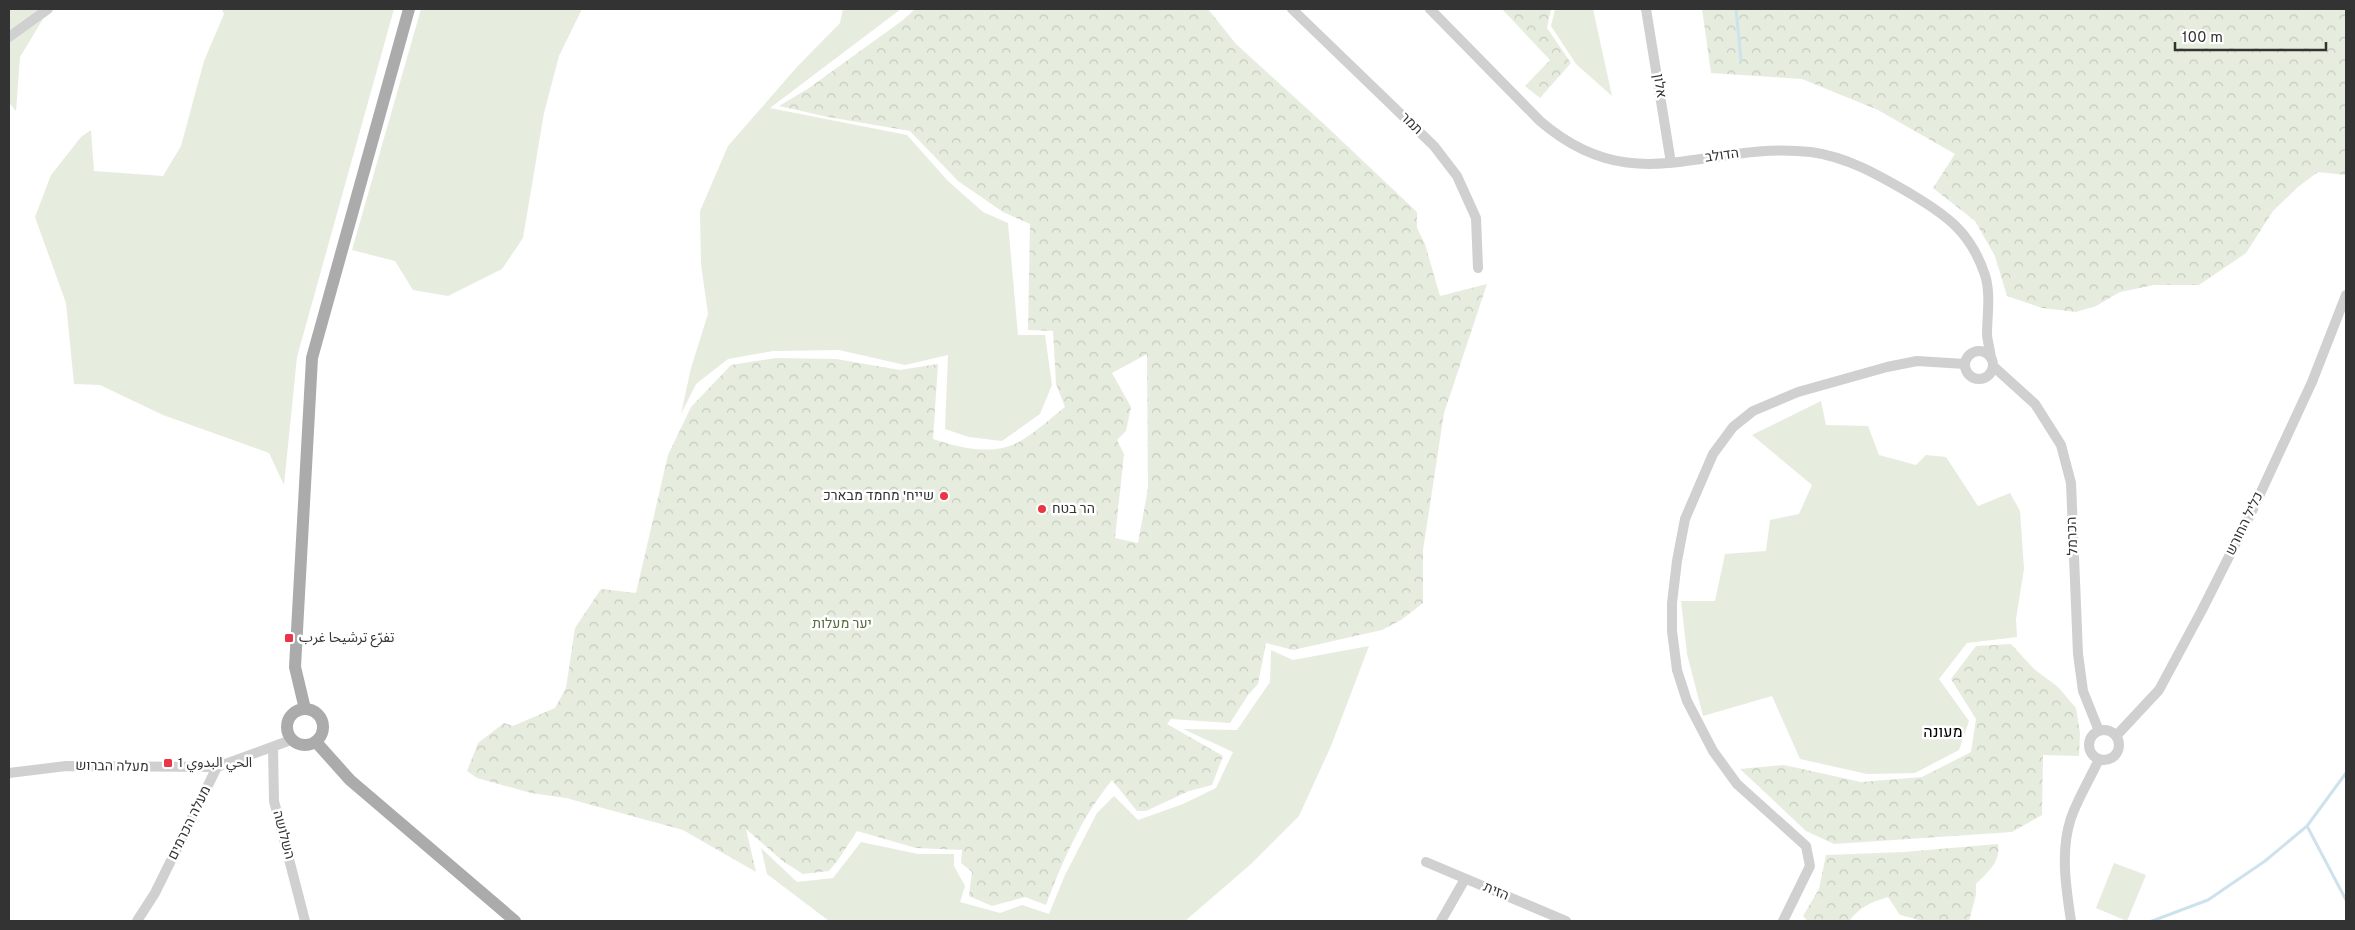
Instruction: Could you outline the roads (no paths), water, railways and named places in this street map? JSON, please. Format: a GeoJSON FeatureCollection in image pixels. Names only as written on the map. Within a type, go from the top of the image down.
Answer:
{"type":"FeatureCollection","features":[{"type":"Feature","properties":{"kind":"main road"},"geometry":{"type":"LineString","coordinates":[[305,709],[296,667],[312,358],[409,9]]}},
{"type":"Feature","properties":{"kind":"main road"},"geometry":{"type":"LineString","coordinates":[[305,709],[316,712],[323,721],[323,732],[312,745],[301,746],[291,740],[287,729],[287,722],[294,713],[305,709]]}},
{"type":"Feature","properties":{"kind":"main road"},"geometry":{"type":"LineString","coordinates":[[316,742],[350,780],[515,921]]}},
{"type":"Feature","properties":{"kind":"street"},"geometry":{"type":"LineString","coordinates":[[9,37],[48,9]]}},
{"type":"Feature","properties":{"kind":"street","name":"תמר"},"geometry":{"type":"LineString","coordinates":[[1292,9],[1434,146],[1457,176],[1476,218],[1478,268]]}},
{"type":"Feature","properties":{"kind":"street","name":"הדולב"},"geometry":{"type":"LineString","coordinates":[[1430,9],[1555,134],[1597,157],[1643,165],[1759,151],[1811,152],[1834,157],[1877,174],[1940,212],[1958,227],[1971,242],[1986,278],[1987,337],[1992,362]]}},
{"type":"Feature","properties":{"kind":"street","name":"אלון"},"geometry":{"type":"LineString","coordinates":[[1646,9],[1671,163]]}},
{"type":"Feature","properties":{"kind":"street","name":"כליל החורש"},"geometry":{"type":"LineString","coordinates":[[2116,736],[2159,690],[2202,610],[2254,508],[2312,382],[2346,295]]}},
{"type":"Feature","properties":{"kind":"street","name":"הדולב"},"geometry":{"type":"LineString","coordinates":[[1971,353],[1983,339],[1988,314]]}},
{"type":"Feature","properties":{"kind":"street"},"geometry":{"type":"LineString","coordinates":[[1981,351],[1992,362],[1992,370],[1986,378],[1976,379],[1967,373],[1965,364],[1971,353],[1981,351]]}},
{"type":"Feature","properties":{"kind":"street"},"geometry":{"type":"LineString","coordinates":[[1783,921],[1810,866],[1806,846],[1737,784],[1713,751],[1686,701],[1677,670],[1672,631],[1672,603],[1676,561],[1685,520],[1713,454],[1733,427],[1753,411],[1798,392],[1886,367],[1916,361],[1965,364]]}},
{"type":"Feature","properties":{"kind":"street","name":"הכרמל"},"geometry":{"type":"LineString","coordinates":[[1992,362],[2035,404],[2061,445],[2071,483],[2078,654],[2083,691],[2099,731]]}},
{"type":"Feature","properties":{"kind":"street"},"geometry":{"type":"LineString","coordinates":[[2108,730],[2116,736],[2119,744],[2117,752],[2111,758],[2099,760],[2094,757],[2089,748],[2091,737],[2099,731],[2108,730]]}},
{"type":"Feature","properties":{"kind":"street"},"geometry":{"type":"LineString","coordinates":[[217,767],[291,740]]}},
{"type":"Feature","properties":{"kind":"street","name":"השלושה"},"geometry":{"type":"LineString","coordinates":[[273,748],[274,800],[305,921]]}},
{"type":"Feature","properties":{"kind":"street"},"geometry":{"type":"LineString","coordinates":[[2071,921],[2065,879],[2065,844],[2071,818],[2099,760]]}},
{"type":"Feature","properties":{"kind":"street","name":"מעלה הברוש"},"geometry":{"type":"LineString","coordinates":[[9,774],[66,766],[217,767]]}},
{"type":"Feature","properties":{"kind":"street","name":"מעלה הכרמים"},"geometry":{"type":"LineString","coordinates":[[138,921],[155,893],[196,814],[217,767]]}},
{"type":"Feature","properties":{"kind":"street","name":"הזית"},"geometry":{"type":"LineString","coordinates":[[1426,862],[1566,921]]}},
{"type":"Feature","properties":{"kind":"street"},"geometry":{"type":"LineString","coordinates":[[1441,921],[1465,879]]}},
{"type":"Feature","properties":{"kind":"waterway"},"geometry":{"type":"LineString","coordinates":[[1736,9],[1741,60]]}},
{"type":"Feature","properties":{"kind":"waterway"},"geometry":{"type":"LineString","coordinates":[[2152,921],[2208,900],[2265,861],[2307,826],[2346,773]]}},
{"type":"Feature","properties":{"kind":"waterway"},"geometry":{"type":"LineString","coordinates":[[2307,826],[2346,900]]}},
{"type":"Feature","properties":{"kind":"place","name":"שייח' מחמד מבארכ"},"geometry":{"type":"Point","coordinates":[944,496]}},
{"type":"Feature","properties":{"kind":"place","name":"הר בטח"},"geometry":{"type":"Point","coordinates":[1042,509]}},
{"type":"Feature","properties":{"kind":"place","name":"تفرّع ترشيحا غرب"},"geometry":{"type":"Point","coordinates":[289,638]}},
{"type":"Feature","properties":{"kind":"place","name":"الحي البدوي 1"},"geometry":{"type":"Point","coordinates":[168,763]}},
{"type":"Feature","properties":{"kind":"district","name":"מעונה"},"geometry":{"type":"Point","coordinates":[1943,733]}},
{"type":"Feature","properties":{"kind":"park label","name":"יער מעלות"},"geometry":{"type":"Point","coordinates":[842,624]}}]}
